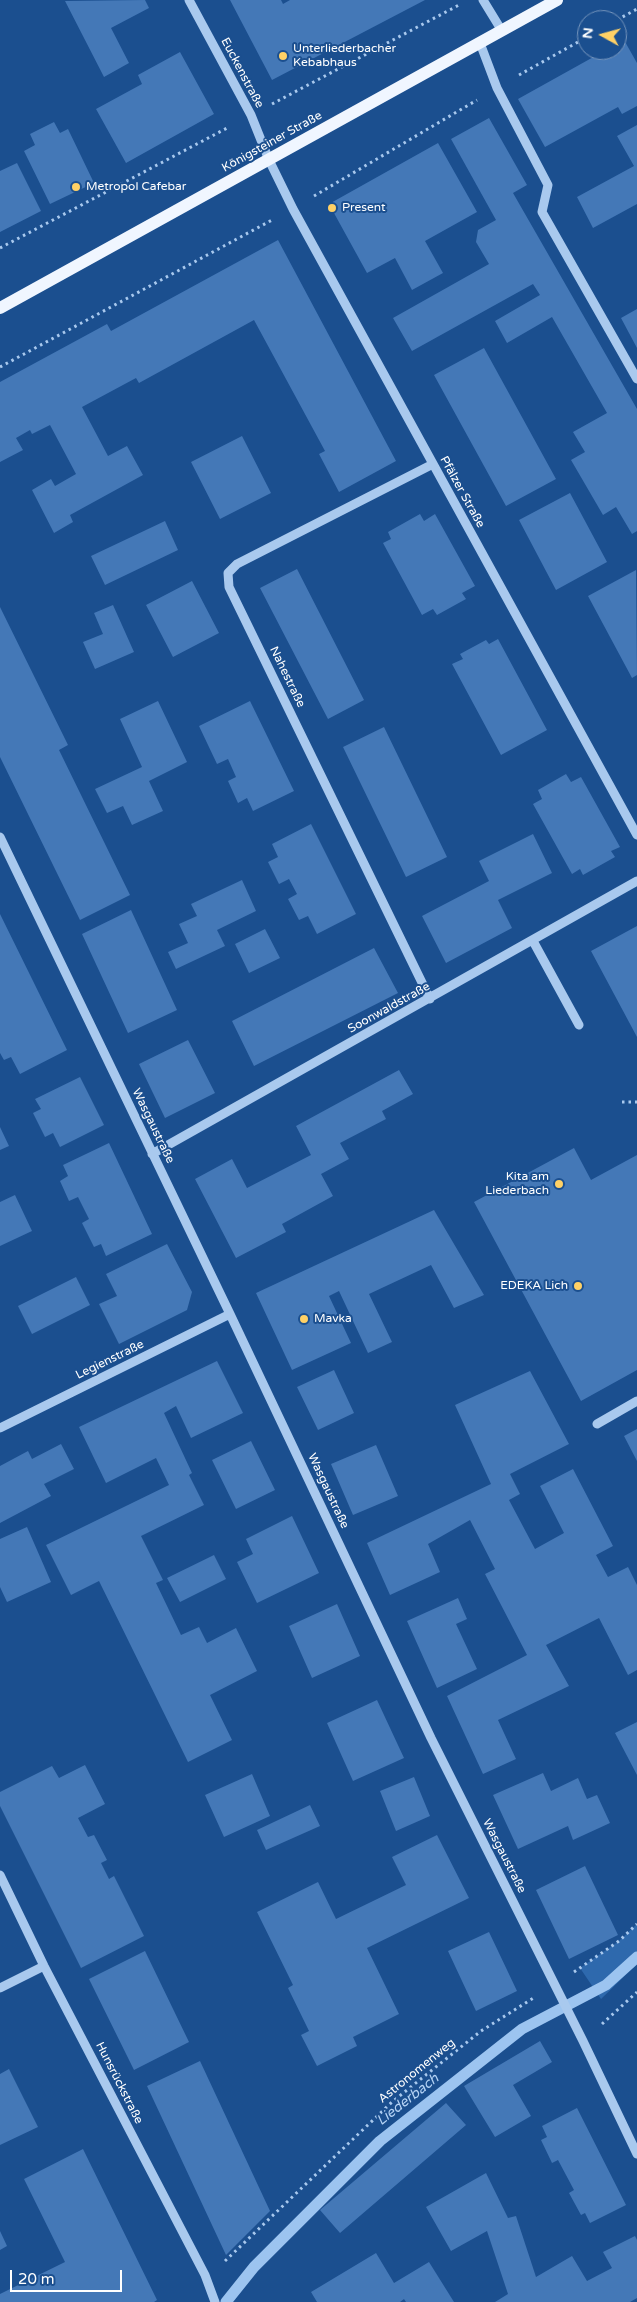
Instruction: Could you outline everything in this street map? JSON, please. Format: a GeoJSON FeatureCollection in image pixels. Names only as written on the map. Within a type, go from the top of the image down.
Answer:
{"type":"FeatureCollection","features":[{"type":"Feature","properties":{"kind":"main road","name":"Königsteiner Straße"},"geometry":{"type":"LineString","coordinates":[[0,308],[557,0]]}},
{"type":"Feature","properties":{"kind":"street","name":"Euckenstraße"},"geometry":{"type":"LineString","coordinates":[[189,0],[251,115],[269,160]]}},
{"type":"Feature","properties":{"kind":"street"},"geometry":{"type":"LineString","coordinates":[[483,0],[502,30]]}},
{"type":"Feature","properties":{"kind":"street"},"geometry":{"type":"LineString","coordinates":[[480,43],[497,88],[548,185],[542,212],[637,379]]}},
{"type":"Feature","properties":{"kind":"street","name":"Pfälzer Straße"},"geometry":{"type":"LineString","coordinates":[[269,160],[293,209],[637,835]]}},
{"type":"Feature","properties":{"kind":"street","name":"Nahestraße"},"geometry":{"type":"LineString","coordinates":[[430,999],[229,587],[228,573],[237,564],[433,464]]}},
{"type":"Feature","properties":{"kind":"street","name":"Wasgaustraße"},"geometry":{"type":"LineString","coordinates":[[0,837],[230,1314],[431,1738],[583,2041],[637,2154]]}},
{"type":"Feature","properties":{"kind":"street","name":"Soonwaldstraße"},"geometry":{"type":"LineString","coordinates":[[152,1154],[637,881]]}},
{"type":"Feature","properties":{"kind":"street"},"geometry":{"type":"LineString","coordinates":[[533,941],[579,1025]]}},
{"type":"Feature","properties":{"kind":"street","name":"Legienstraße"},"geometry":{"type":"LineString","coordinates":[[0,1428],[230,1314]]}},
{"type":"Feature","properties":{"kind":"street"},"geometry":{"type":"LineString","coordinates":[[597,1424],[637,1401]]}},
{"type":"Feature","properties":{"kind":"street","name":"Hunsrückstraße"},"geometry":{"type":"LineString","coordinates":[[0,1875],[44,1966],[204,2276],[215,2302]]}},
{"type":"Feature","properties":{"kind":"street"},"geometry":{"type":"LineString","coordinates":[[0,1988],[44,1966]]}},
{"type":"Feature","properties":{"kind":"path"},"geometry":{"type":"LineString","coordinates":[[622,1102],[637,1102]]}},
{"type":"Feature","properties":{"kind":"path","name":"Astronomenweg"},"geometry":{"type":"LineString","coordinates":[[204,2276],[232,2257],[392,2102],[481,2031],[555,1985],[619,1941],[637,1924]]}},
{"type":"Feature","properties":{"kind":"path"},"geometry":{"type":"LineString","coordinates":[[583,2041],[637,1992]]}},
{"type":"Feature","properties":{"kind":"shaded area"},"geometry":{"type":"Polygon","coordinates":[[[637,1924],[637,1964],[601,1999],[580,1968],[619,1941],[637,1924]]]}},
{"type":"Feature","properties":{"kind":"building"},"geometry":{"type":"Polygon","coordinates":[[[145,0],[149,8],[111,28],[129,63],[104,77],[65,1],[145,0]]]}},
{"type":"Feature","properties":{"kind":"building"},"geometry":{"type":"Polygon","coordinates":[[[230,0],[281,0],[283,4],[290,0],[425,0],[272,80],[230,0]]]}},
{"type":"Feature","properties":{"kind":"building"},"geometry":{"type":"Polygon","coordinates":[[[627,45],[637,63],[637,106],[622,114],[618,107],[545,147],[518,99],[588,60],[627,60],[627,45]]]}},
{"type":"Feature","properties":{"kind":"building"},"geometry":{"type":"Polygon","coordinates":[[[180,52],[214,114],[126,163],[96,109],[142,84],[138,75],[180,52]]]}},
{"type":"Feature","properties":{"kind":"building"},"geometry":{"type":"Polygon","coordinates":[[[489,118],[527,185],[513,193],[637,409],[637,531],[632,534],[616,507],[603,515],[571,460],[585,452],[573,432],[607,413],[552,317],[507,343],[495,321],[540,295],[533,284],[412,351],[393,318],[489,264],[476,242],[478,230],[496,220],[451,139],[489,118]]]}},
{"type":"Feature","properties":{"kind":"building"},"geometry":{"type":"Polygon","coordinates":[[[54,122],[60,133],[68,129],[94,183],[50,204],[24,151],[35,145],[30,134],[54,122]]]}},
{"type":"Feature","properties":{"kind":"building"},"geometry":{"type":"Polygon","coordinates":[[[637,125],[637,204],[593,228],[577,197],[634,166],[617,136],[637,125]]]}},
{"type":"Feature","properties":{"kind":"building"},"geometry":{"type":"Polygon","coordinates":[[[438,143],[477,212],[425,241],[443,273],[412,290],[395,258],[367,273],[329,204],[438,143]]]}},
{"type":"Feature","properties":{"kind":"building"},"geometry":{"type":"Polygon","coordinates":[[[17,163],[41,211],[0,232],[0,171],[17,163]]]}},
{"type":"Feature","properties":{"kind":"building"},"geometry":{"type":"Polygon","coordinates":[[[278,240],[396,461],[339,492],[319,454],[325,451],[254,320],[139,383],[136,378],[82,407],[108,456],[127,446],[143,475],[70,515],[73,522],[54,533],[32,490],[51,479],[55,486],[76,474],[50,425],[32,434],[30,430],[16,438],[23,450],[0,462],[0,382],[107,324],[111,331],[278,240]]]}},
{"type":"Feature","properties":{"kind":"building"},"geometry":{"type":"Polygon","coordinates":[[[637,309],[637,348],[621,318],[637,309]]]}},
{"type":"Feature","properties":{"kind":"building"},"geometry":{"type":"Polygon","coordinates":[[[484,348],[556,479],[506,506],[434,375],[484,348]]]}},
{"type":"Feature","properties":{"kind":"building"},"geometry":{"type":"Polygon","coordinates":[[[242,436],[271,493],[220,519],[191,462],[242,436]]]}},
{"type":"Feature","properties":{"kind":"building"},"geometry":{"type":"Polygon","coordinates":[[[570,493],[607,562],[556,590],[519,520],[570,493]]]}},
{"type":"Feature","properties":{"kind":"building"},"geometry":{"type":"Polygon","coordinates":[[[420,514],[424,521],[435,514],[475,586],[462,593],[466,599],[437,615],[433,609],[422,615],[383,543],[391,539],[388,532],[420,514]]]}},
{"type":"Feature","properties":{"kind":"building"},"geometry":{"type":"Polygon","coordinates":[[[165,521],[178,550],[105,585],[91,556],[165,521]]]}},
{"type":"Feature","properties":{"kind":"building"},"geometry":{"type":"Polygon","coordinates":[[[297,569],[364,700],[328,719],[260,588],[297,569]]]}},
{"type":"Feature","properties":{"kind":"building"},"geometry":{"type":"Polygon","coordinates":[[[636,570],[637,675],[632,678],[588,596],[636,570]]]}},
{"type":"Feature","properties":{"kind":"building"},"geometry":{"type":"Polygon","coordinates":[[[192,581],[219,633],[173,657],[146,605],[192,581]]]}},
{"type":"Feature","properties":{"kind":"building"},"geometry":{"type":"Polygon","coordinates":[[[113,605],[134,652],[95,669],[83,642],[103,634],[94,613],[113,605]]]}},
{"type":"Feature","properties":{"kind":"building"},"geometry":{"type":"Polygon","coordinates":[[[0,607],[68,745],[59,750],[130,895],[80,920],[0,757],[0,607]]]}},
{"type":"Feature","properties":{"kind":"building"},"geometry":{"type":"Polygon","coordinates":[[[498,639],[547,730],[501,755],[452,664],[463,659],[460,654],[486,640],[489,644],[498,639]]]}},
{"type":"Feature","properties":{"kind":"building"},"geometry":{"type":"Polygon","coordinates":[[[158,701],[187,762],[149,781],[163,811],[132,825],[123,806],[107,813],[95,789],[142,767],[120,719],[158,701]]]}},
{"type":"Feature","properties":{"kind":"building"},"geometry":{"type":"Polygon","coordinates":[[[250,701],[294,791],[253,811],[247,798],[238,803],[228,781],[236,777],[228,759],[217,764],[199,726],[250,701]]]}},
{"type":"Feature","properties":{"kind":"building"},"geometry":{"type":"Polygon","coordinates":[[[384,727],[447,857],[406,877],[343,747],[384,727]]]}},
{"type":"Feature","properties":{"kind":"building"},"geometry":{"type":"Polygon","coordinates":[[[566,774],[571,782],[581,777],[620,847],[611,851],[615,857],[583,875],[580,869],[572,874],[533,804],[542,799],[538,790],[566,774]]]}},
{"type":"Feature","properties":{"kind":"building"},"geometry":{"type":"Polygon","coordinates":[[[311,824],[356,914],[317,934],[308,916],[299,920],[288,899],[297,894],[289,879],[279,884],[268,862],[278,857],[272,844],[311,824]]]}},
{"type":"Feature","properties":{"kind":"building"},"geometry":{"type":"Polygon","coordinates":[[[533,834],[552,873],[498,900],[512,928],[446,963],[422,916],[489,881],[479,861],[533,834]]]}},
{"type":"Feature","properties":{"kind":"building"},"geometry":{"type":"Polygon","coordinates":[[[242,880],[256,911],[217,930],[225,946],[176,969],[168,952],[188,943],[179,924],[197,916],[191,904],[242,880]]]}},
{"type":"Feature","properties":{"kind":"building"},"geometry":{"type":"Polygon","coordinates":[[[131,910],[177,1010],[128,1033],[82,934],[131,910]]]}},
{"type":"Feature","properties":{"kind":"building"},"geometry":{"type":"Polygon","coordinates":[[[0,914],[67,1050],[20,1074],[11,1057],[4,1060],[0,1053],[0,914]]]}},
{"type":"Feature","properties":{"kind":"building"},"geometry":{"type":"Polygon","coordinates":[[[637,926],[637,1037],[591,951],[637,926]]]}},
{"type":"Feature","properties":{"kind":"building"},"geometry":{"type":"Polygon","coordinates":[[[265,929],[280,958],[249,973],[235,944],[265,929]]]}},
{"type":"Feature","properties":{"kind":"building"},"geometry":{"type":"Polygon","coordinates":[[[374,948],[398,993],[254,1066],[232,1021],[374,948]]]}},
{"type":"Feature","properties":{"kind":"building"},"geometry":{"type":"Polygon","coordinates":[[[188,1040],[215,1093],[165,1118],[139,1064],[188,1040]]]}},
{"type":"Feature","properties":{"kind":"building"},"geometry":{"type":"Polygon","coordinates":[[[399,1070],[413,1094],[382,1111],[386,1119],[340,1143],[349,1159],[321,1174],[333,1196],[282,1224],[286,1232],[236,1258],[195,1179],[232,1159],[247,1188],[311,1155],[296,1126],[399,1070]]]}},
{"type":"Feature","properties":{"kind":"building"},"geometry":{"type":"Polygon","coordinates":[[[80,1077],[104,1125],[60,1147],[53,1133],[45,1137],[33,1113],[41,1109],[35,1099],[80,1077]]]}},
{"type":"Feature","properties":{"kind":"building"},"geometry":{"type":"Polygon","coordinates":[[[0,1127],[9,1146],[0,1150],[0,1127]]]}},
{"type":"Feature","properties":{"kind":"building"},"geometry":{"type":"Polygon","coordinates":[[[109,1143],[152,1234],[106,1256],[101,1244],[94,1247],[82,1223],[89,1219],[78,1197],[69,1201],[60,1181],[68,1176],[63,1165],[109,1143]]]}},
{"type":"Feature","properties":{"kind":"building","name":"EDEKA Lich"},"geometry":{"type":"Polygon","coordinates":[[[574,1148],[591,1180],[637,1155],[637,1370],[581,1401],[474,1202],[574,1148]]]}},
{"type":"Feature","properties":{"kind":"building"},"geometry":{"type":"Polygon","coordinates":[[[15,1195],[32,1231],[0,1246],[0,1202],[15,1195]]]}},
{"type":"Feature","properties":{"kind":"building"},"geometry":{"type":"Polygon","coordinates":[[[434,1210],[484,1295],[454,1308],[431,1265],[369,1294],[392,1342],[368,1353],[339,1291],[329,1296],[351,1343],[292,1370],[256,1293],[434,1210]]]}},
{"type":"Feature","properties":{"kind":"building"},"geometry":{"type":"Polygon","coordinates":[[[167,1244],[192,1292],[187,1310],[119,1344],[99,1304],[117,1296],[106,1274],[167,1244]]]}},
{"type":"Feature","properties":{"kind":"building"},"geometry":{"type":"Polygon","coordinates":[[[76,1277],[90,1305],[32,1334],[18,1306],[76,1277]]]}},
{"type":"Feature","properties":{"kind":"building"},"geometry":{"type":"Polygon","coordinates":[[[217,1361],[243,1413],[191,1438],[176,1406],[164,1413],[192,1473],[189,1475],[204,1505],[141,1536],[163,1580],[156,1583],[181,1635],[199,1627],[207,1643],[236,1628],[257,1671],[210,1695],[232,1740],[188,1762],[99,1581],[71,1595],[46,1545],[169,1485],[156,1458],[106,1483],[79,1427],[217,1361]]]}},
{"type":"Feature","properties":{"kind":"building"},"geometry":{"type":"Polygon","coordinates":[[[334,1370],[354,1413],[318,1430],[297,1387],[334,1370]]]}},
{"type":"Feature","properties":{"kind":"building"},"geometry":{"type":"Polygon","coordinates":[[[530,1371],[569,1444],[510,1474],[520,1494],[509,1500],[535,1549],[564,1533],[540,1486],[573,1469],[613,1546],[596,1555],[608,1577],[628,1567],[637,1585],[637,1670],[628,1675],[599,1618],[546,1645],[569,1686],[498,1720],[516,1759],[483,1774],[447,1696],[527,1655],[485,1574],[495,1569],[470,1520],[428,1544],[440,1572],[390,1595],[367,1543],[491,1484],[455,1405],[530,1371]]]}},
{"type":"Feature","properties":{"kind":"building"},"geometry":{"type":"Polygon","coordinates":[[[637,1429],[637,1461],[624,1436],[637,1429]]]}},
{"type":"Feature","properties":{"kind":"building"},"geometry":{"type":"Polygon","coordinates":[[[251,1441],[275,1490],[236,1509],[212,1460],[251,1441]]]}},
{"type":"Feature","properties":{"kind":"building"},"geometry":{"type":"Polygon","coordinates":[[[61,1444],[74,1469],[44,1484],[51,1496],[0,1523],[0,1466],[28,1451],[32,1459],[61,1444]]]}},
{"type":"Feature","properties":{"kind":"building"},"geometry":{"type":"Polygon","coordinates":[[[376,1445],[398,1496],[353,1515],[331,1464],[376,1445]]]}},
{"type":"Feature","properties":{"kind":"building"},"geometry":{"type":"Polygon","coordinates":[[[292,1516],[319,1573],[257,1603],[237,1562],[253,1554],[246,1539],[292,1516]]]}},
{"type":"Feature","properties":{"kind":"building"},"geometry":{"type":"Polygon","coordinates":[[[27,1527],[51,1582],[7,1602],[0,1587],[0,1539],[27,1527]]]}},
{"type":"Feature","properties":{"kind":"building"},"geometry":{"type":"Polygon","coordinates":[[[214,1555],[226,1579],[180,1602],[167,1578],[214,1555]]]}},
{"type":"Feature","properties":{"kind":"building"},"geometry":{"type":"Polygon","coordinates":[[[458,1598],[467,1619],[456,1624],[477,1669],[437,1688],[407,1621],[458,1598]]]}},
{"type":"Feature","properties":{"kind":"building"},"geometry":{"type":"Polygon","coordinates":[[[337,1604],[360,1656],[312,1678],[289,1626],[337,1604]]]}},
{"type":"Feature","properties":{"kind":"building"},"geometry":{"type":"Polygon","coordinates":[[[377,1700],[404,1758],[353,1781],[327,1723],[377,1700]]]}},
{"type":"Feature","properties":{"kind":"building"},"geometry":{"type":"Polygon","coordinates":[[[637,1722],[637,1775],[615,1733],[637,1722]]]}},
{"type":"Feature","properties":{"kind":"building"},"geometry":{"type":"Polygon","coordinates":[[[85,1765],[105,1804],[78,1818],[88,1837],[94,1835],[107,1860],[101,1863],[109,1879],[114,1876],[144,1936],[81,1968],[0,1806],[0,1792],[52,1766],[59,1778],[85,1765]]]}},
{"type":"Feature","properties":{"kind":"building"},"geometry":{"type":"Polygon","coordinates":[[[543,1773],[551,1791],[578,1778],[587,1799],[597,1795],[610,1823],[573,1840],[568,1826],[518,1849],[493,1795],[543,1773]]]}},
{"type":"Feature","properties":{"kind":"building"},"geometry":{"type":"Polygon","coordinates":[[[252,1774],[270,1816],[224,1837],[205,1795],[252,1774]]]}},
{"type":"Feature","properties":{"kind":"building"},"geometry":{"type":"Polygon","coordinates":[[[414,1777],[430,1816],[396,1831],[380,1791],[414,1777]]]}},
{"type":"Feature","properties":{"kind":"building"},"geometry":{"type":"Polygon","coordinates":[[[310,1805],[320,1826],[266,1850],[257,1830],[310,1805]]]}},
{"type":"Feature","properties":{"kind":"building"},"geometry":{"type":"Polygon","coordinates":[[[437,1835],[469,1898],[367,1948],[399,2014],[353,2037],[357,2046],[317,2066],[301,2035],[309,2031],[288,1988],[293,1985],[257,1912],[318,1882],[336,1919],[406,1885],[392,1857],[437,1835]]]}},
{"type":"Feature","properties":{"kind":"building"},"geometry":{"type":"Polygon","coordinates":[[[585,1866],[618,1935],[569,1959],[536,1890],[585,1866]]]}},
{"type":"Feature","properties":{"kind":"building"},"geometry":{"type":"Polygon","coordinates":[[[489,1932],[517,1991],[476,2011],[448,1951],[489,1932]]]}},
{"type":"Feature","properties":{"kind":"building"},"geometry":{"type":"Polygon","coordinates":[[[145,1951],[189,2042],[134,2070],[89,1979],[145,1951]]]}},
{"type":"Feature","properties":{"kind":"building"},"geometry":{"type":"Polygon","coordinates":[[[540,2041],[552,2062],[513,2085],[531,2116],[495,2137],[464,2086],[540,2041]]]}},
{"type":"Feature","properties":{"kind":"building"},"geometry":{"type":"Polygon","coordinates":[[[200,2061],[270,2211],[226,2255],[147,2086],[200,2061]]]}},
{"type":"Feature","properties":{"kind":"building"},"geometry":{"type":"Polygon","coordinates":[[[9,2069],[38,2127],[0,2145],[0,2074],[9,2069]]]}},
{"type":"Feature","properties":{"kind":"building"},"geometry":{"type":"Polygon","coordinates":[[[446,2103],[466,2125],[340,2233],[320,2210],[446,2103]]]}},
{"type":"Feature","properties":{"kind":"building"},"geometry":{"type":"Polygon","coordinates":[[[577,2108],[626,2205],[590,2223],[585,2213],[581,2215],[569,2193],[574,2190],[558,2160],[552,2163],[541,2140],[547,2137],[542,2126],[577,2108]]]}},
{"type":"Feature","properties":{"kind":"building"},"geometry":{"type":"Polygon","coordinates":[[[83,2149],[157,2300],[154,2302],[0,2302],[0,2294],[65,2262],[24,2179],[83,2149]]]}},
{"type":"Feature","properties":{"kind":"building"},"geometry":{"type":"Polygon","coordinates":[[[486,2173],[508,2218],[516,2216],[536,2277],[572,2256],[587,2281],[612,2268],[603,2252],[635,2236],[637,2240],[637,2298],[630,2302],[495,2302],[508,2294],[487,2231],[451,2251],[426,2207],[486,2173]]]}},
{"type":"Feature","properties":{"kind":"building"},"geometry":{"type":"Polygon","coordinates":[[[0,2231],[7,2246],[0,2250],[0,2231]]]}},
{"type":"Feature","properties":{"kind":"building"},"geometry":{"type":"Polygon","coordinates":[[[376,2253],[394,2283],[429,2262],[454,2302],[406,2302],[404,2299],[400,2302],[317,2302],[311,2292],[376,2253]]]}},
{"type":"Feature","properties":{"kind":"waterway","name":"Liederbach"},"geometry":{"type":"LineString","coordinates":[[226,2302],[254,2267],[380,2141],[522,2029],[606,1985],[637,1957]]}},
{"type":"Feature","properties":{"kind":"place","name":"Unterliederbacher Kebabhaus"},"geometry":{"type":"Point","coordinates":[283,56]}},
{"type":"Feature","properties":{"kind":"place","name":"Metropol Cafebar"},"geometry":{"type":"Point","coordinates":[76,187]}},
{"type":"Feature","properties":{"kind":"place","name":"Present"},"geometry":{"type":"Point","coordinates":[332,208]}},
{"type":"Feature","properties":{"kind":"place","name":"Kita am Liederbach"},"geometry":{"type":"Point","coordinates":[559,1184]}},
{"type":"Feature","properties":{"kind":"place","name":"EDEKA Lich"},"geometry":{"type":"Point","coordinates":[578,1286]}},
{"type":"Feature","properties":{"kind":"place","name":"Mavka"},"geometry":{"type":"Point","coordinates":[304,1319]}}]}
